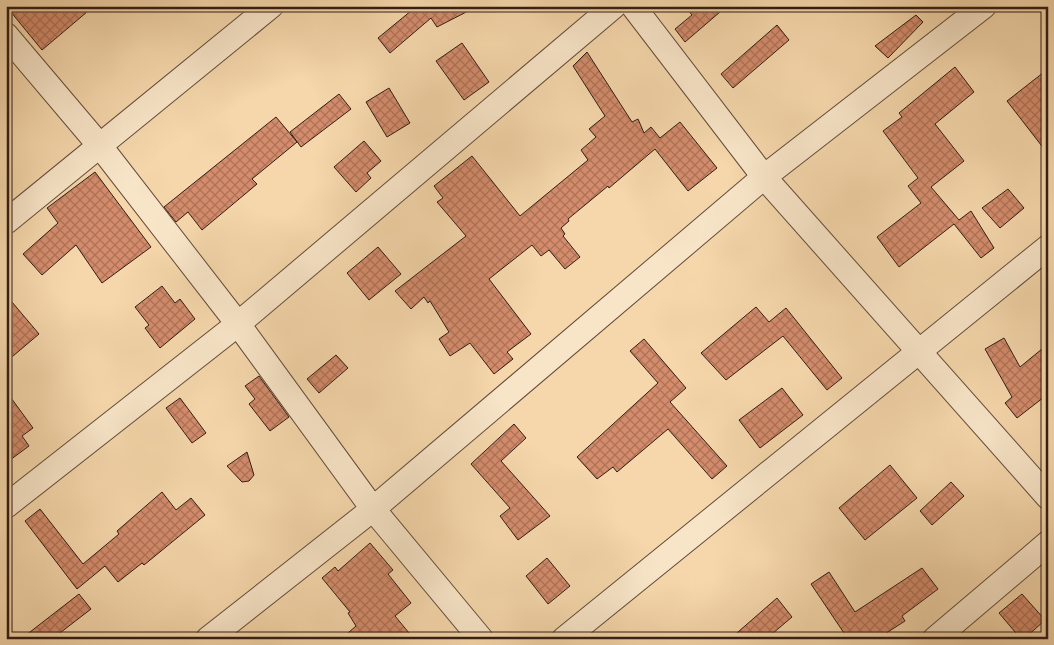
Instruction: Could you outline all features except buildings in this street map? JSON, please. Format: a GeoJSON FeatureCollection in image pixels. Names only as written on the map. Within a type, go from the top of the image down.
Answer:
{"type":"FeatureCollection","features":[{"type":"Feature","properties":{"kind":"street"},"geometry":{"type":"LineString","coordinates":[[6,222],[271,6]]}},
{"type":"Feature","properties":{"kind":"street"},"geometry":{"type":"LineString","coordinates":[[6,506],[238,324],[614,6]]}},
{"type":"Feature","properties":{"kind":"street"},"geometry":{"type":"LineString","coordinates":[[632,6],[764,177],[1048,497]]}},
{"type":"Feature","properties":{"kind":"street"},"geometry":{"type":"LineString","coordinates":[[208,639],[373,509],[764,177],[984,6]]}},
{"type":"Feature","properties":{"kind":"street"},"geometry":{"type":"LineString","coordinates":[[6,34],[100,146],[238,324],[373,509],[481,639]]}},
{"type":"Feature","properties":{"kind":"street"},"geometry":{"type":"LineString","coordinates":[[564,639],[1048,247]]}},
{"type":"Feature","properties":{"kind":"street"},"geometry":{"type":"LineString","coordinates":[[935,639],[1048,543]]}}]}
